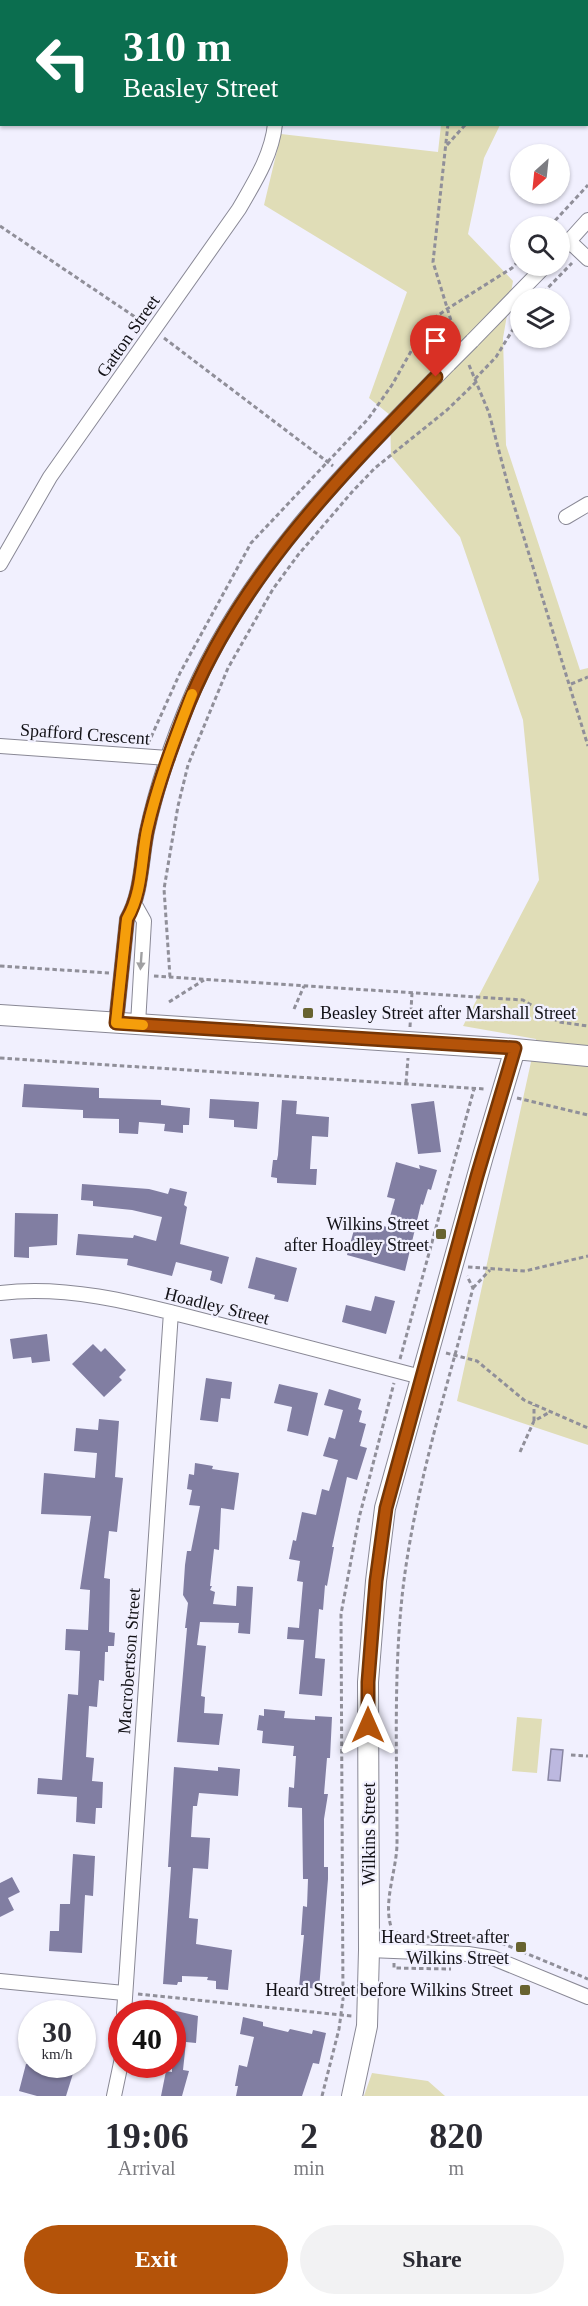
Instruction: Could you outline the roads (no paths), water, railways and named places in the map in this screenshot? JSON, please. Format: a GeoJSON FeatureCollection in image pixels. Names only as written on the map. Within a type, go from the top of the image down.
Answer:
{"type":"FeatureCollection","features":[{"type":"Feature","properties":{"kind":"street","name":"Gatton Street"},"geometry":{"type":"LineString","coordinates":[[0,564],[50,477],[239,209],[257,179],[273,140],[275,126]]}},
{"type":"Feature","properties":{"kind":"street"},"geometry":{"type":"LineString","coordinates":[[570,240],[588,220]]}},
{"type":"Feature","properties":{"kind":"street"},"geometry":{"type":"LineString","coordinates":[[570,249],[585,256]]}},
{"type":"Feature","properties":{"kind":"street"},"geometry":{"type":"LineString","coordinates":[[116,1023],[127,919],[135,905],[147,829],[168,758],[193,693],[222,634],[272,558],[293,531],[449,363],[465,342],[534,276]]}},
{"type":"Feature","properties":{"kind":"street"},"geometry":{"type":"LineString","coordinates":[[566,518],[588,504]]}},
{"type":"Feature","properties":{"kind":"street","name":"Spafford Crescent"},"geometry":{"type":"LineString","coordinates":[[0,746],[168,758]]}},
{"type":"Feature","properties":{"kind":"street"},"geometry":{"type":"LineString","coordinates":[[135,905],[144,921],[138,1024]]}},
{"type":"Feature","properties":{"kind":"street"},"geometry":{"type":"LineString","coordinates":[[0,1016],[515,1048],[588,1056]]}},
{"type":"Feature","properties":{"kind":"street","name":"Wilkins Street"},"geometry":{"type":"LineString","coordinates":[[352,2096],[367,2018],[368,1682],[376,1581],[386,1508],[515,1048]]}},
{"type":"Feature","properties":{"kind":"street","name":"Hoadley Street"},"geometry":{"type":"LineString","coordinates":[[0,1293],[61,1292],[118,1299],[421,1377]]}},
{"type":"Feature","properties":{"kind":"street","name":"Macrobertson Street"},"geometry":{"type":"LineString","coordinates":[[124,2000],[171,1312]]}},
{"type":"Feature","properties":{"kind":"street"},"geometry":{"type":"LineString","coordinates":[[369,1950],[468,1954],[493,1958],[588,1997]]}},
{"type":"Feature","properties":{"kind":"street"},"geometry":{"type":"LineString","coordinates":[[0,1981],[124,1993]]}},
{"type":"Feature","properties":{"kind":"street"},"geometry":{"type":"LineString","coordinates":[[114,2096],[118,2078]]}},
{"type":"Feature","properties":{"kind":"place","name":"Beasley Street after Marshall Street"},"geometry":{"type":"Point","coordinates":[308,1013]}},
{"type":"Feature","properties":{"kind":"place","name":"Wilkins Street after Hoadley Street"},"geometry":{"type":"Point","coordinates":[441,1234]}},
{"type":"Feature","properties":{"kind":"place","name":"Heard Street after Wilkins Street"},"geometry":{"type":"Point","coordinates":[521,1947]}},
{"type":"Feature","properties":{"kind":"place","name":"Heard Street before Wilkins Street"},"geometry":{"type":"Point","coordinates":[525,1990]}}]}
